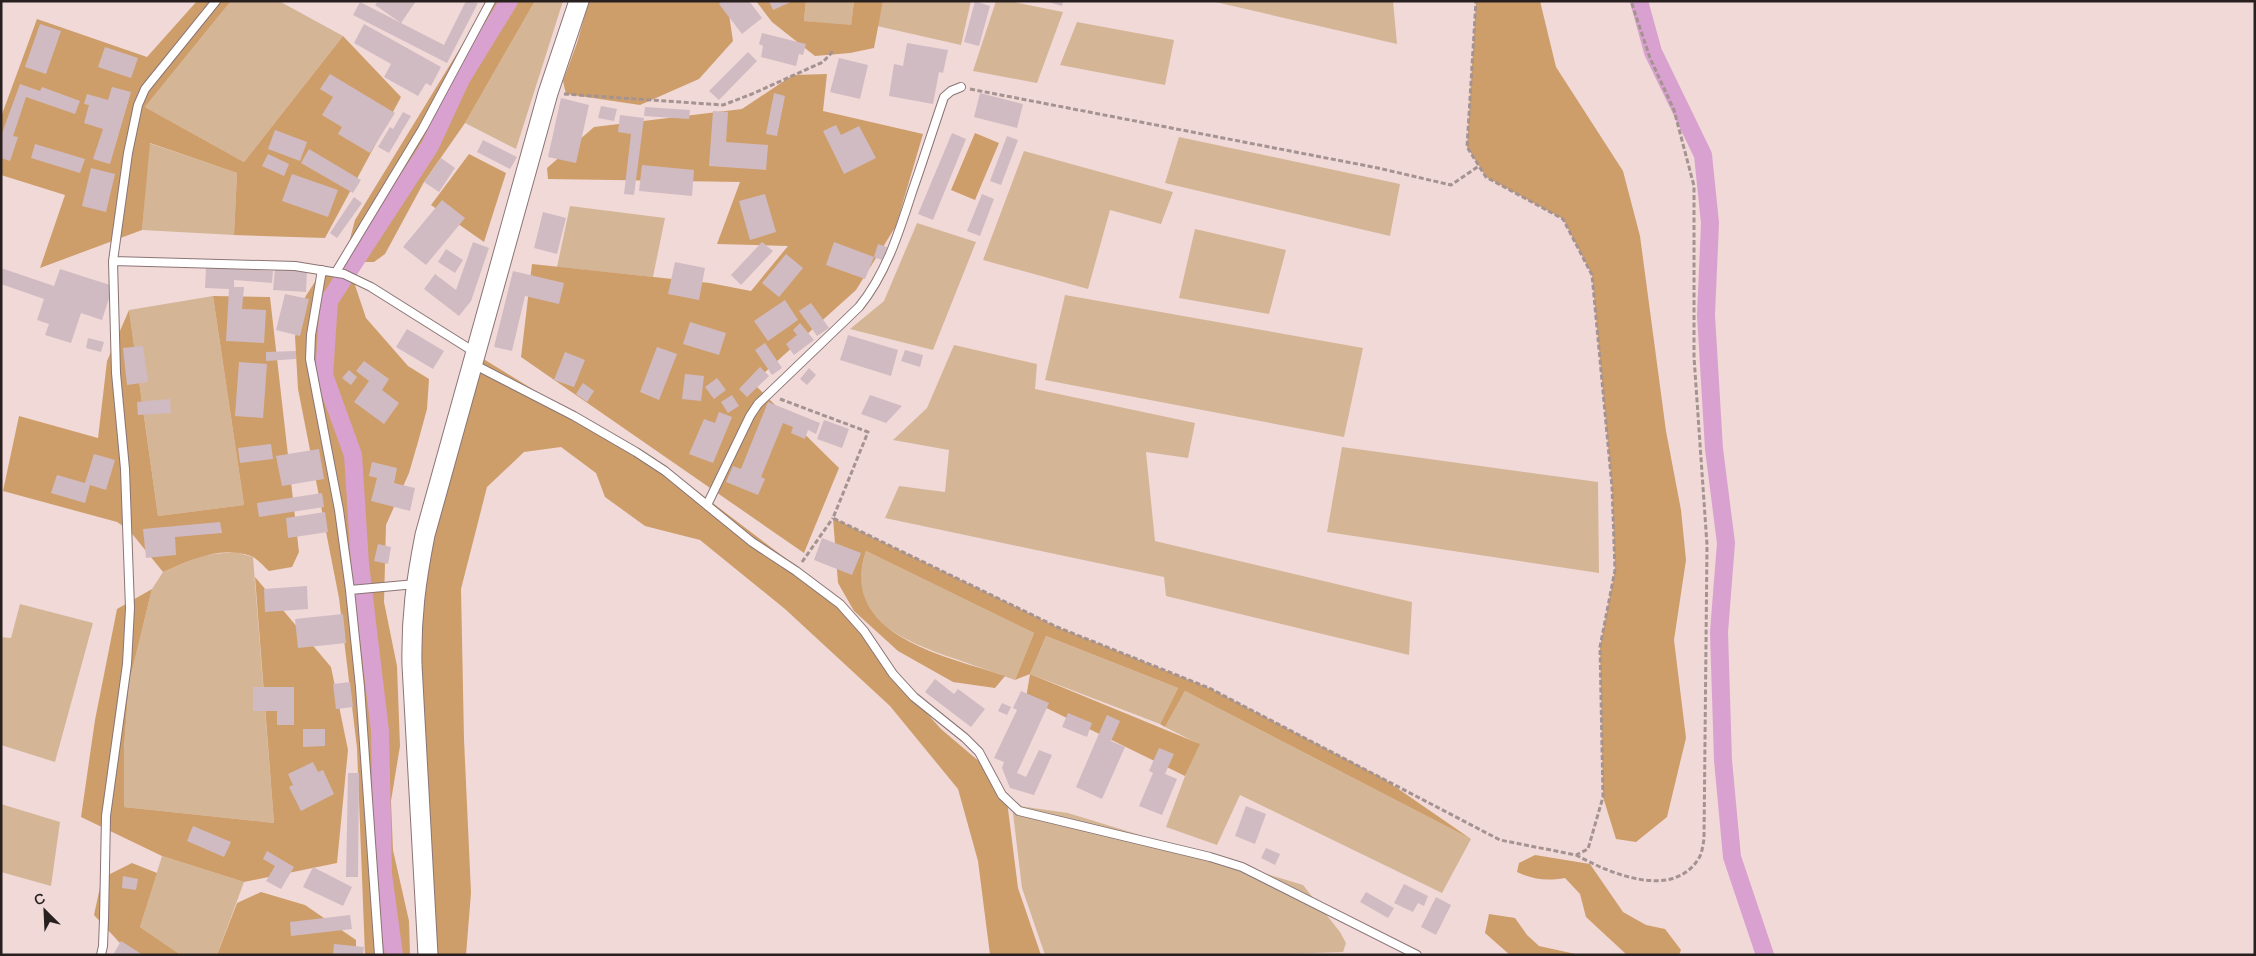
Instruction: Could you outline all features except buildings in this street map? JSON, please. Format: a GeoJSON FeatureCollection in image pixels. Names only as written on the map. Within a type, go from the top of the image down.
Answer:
{"type":"FeatureCollection","features":[{"type":"Feature","properties":{"kind":"street"},"geometry":{"type":"LineString","coordinates":[[428,955],[412,665],[411,624],[416,584],[426,535],[548,93],[579,1]]}},
{"type":"Feature","properties":{"kind":"lane"},"geometry":{"type":"LineString","coordinates":[[101,955],[104,919],[106,816],[127,664],[130,608],[125,469],[116,373],[113,261],[128,153],[138,105],[145,89],[216,1]]}},
{"type":"Feature","properties":{"kind":"lane"},"geometry":{"type":"LineString","coordinates":[[340,273],[423,128],[491,1]]}},
{"type":"Feature","properties":{"kind":"lane"},"geometry":{"type":"LineString","coordinates":[[707,505],[750,416],[768,394],[859,307],[870,294],[899,233],[944,97],[951,91],[961,87]]}},
{"type":"Feature","properties":{"kind":"lane"},"geometry":{"type":"LineString","coordinates":[[113,261],[295,266],[340,273],[371,287],[475,358],[636,452],[665,471],[752,542],[796,571],[840,604],[864,631],[893,674],[914,697],[965,738],[979,752],[1002,795],[1019,812],[1210,857],[1242,867],[1417,955]]}},
{"type":"Feature","properties":{"kind":"lane"},"geometry":{"type":"LineString","coordinates":[[322,270],[311,335],[310,359],[339,510],[350,590],[360,687],[379,955]]}},
{"type":"Feature","properties":{"kind":"lane"},"geometry":{"type":"LineString","coordinates":[[350,590],[416,584]]}},
{"type":"Feature","properties":{"kind":"path"},"geometry":{"type":"LineString","coordinates":[[1476,1],[1467,147],[1486,177],[1563,219],[1592,274],[1612,487],[1615,570],[1600,647],[1603,797],[1588,849],[1576,855]]}},
{"type":"Feature","properties":{"kind":"path"},"geometry":{"type":"LineString","coordinates":[[833,518],[1058,627],[1209,688],[1500,840],[1576,855],[1602,869],[1621,875],[1666,882],[1684,873],[1699,858],[1704,839],[1707,714],[1706,545],[1694,357],[1694,186],[1674,110],[1650,58],[1631,1]]}},
{"type":"Feature","properties":{"kind":"path"},"geometry":{"type":"LineString","coordinates":[[548,93],[723,105],[823,62],[833,50]]}},
{"type":"Feature","properties":{"kind":"path"},"geometry":{"type":"LineString","coordinates":[[961,87],[1378,168],[1451,185],[1479,166]]}},
{"type":"Feature","properties":{"kind":"path"},"geometry":{"type":"LineString","coordinates":[[768,394],[868,432],[833,518],[796,571]]}},
{"type":"Feature","properties":{"kind":"shaded area"},"geometry":{"type":"Polygon","coordinates":[[[197,1],[231,1],[145,107],[244,162],[343,36],[401,97],[325,238],[234,235],[237,173],[150,143],[142,230],[40,268],[65,195],[1,175],[1,117],[37,19],[147,57],[197,1]]]}},
{"type":"Feature","properties":{"kind":"shaded area"},"geometry":{"type":"Polygon","coordinates":[[[231,1],[279,1],[343,36],[244,162],[145,107],[231,1]]]}},
{"type":"Feature","properties":{"kind":"shaded area"},"geometry":{"type":"Polygon","coordinates":[[[489,1],[535,1],[465,123],[424,182],[385,254],[374,262],[358,261],[350,253],[350,239],[355,220],[489,1]]]}},
{"type":"Feature","properties":{"kind":"shaded area"},"geometry":{"type":"Polygon","coordinates":[[[535,1],[563,1],[516,149],[465,123],[535,1]]]}},
{"type":"Feature","properties":{"kind":"shaded area"},"geometry":{"type":"Polygon","coordinates":[[[589,1],[727,1],[733,41],[699,79],[640,105],[566,94],[563,81],[577,43],[589,1]]]}},
{"type":"Feature","properties":{"kind":"shaded area"},"geometry":{"type":"Polygon","coordinates":[[[756,1],[806,1],[804,21],[851,25],[854,1],[883,1],[874,48],[850,53],[815,56],[772,22],[756,1]]]}},
{"type":"Feature","properties":{"kind":"shaded area"},"geometry":{"type":"Polygon","coordinates":[[[806,1],[854,1],[851,26],[804,21],[806,1]]]}},
{"type":"Feature","properties":{"kind":"shaded area"},"geometry":{"type":"Polygon","coordinates":[[[883,1],[971,1],[961,45],[877,26],[883,1]]]}},
{"type":"Feature","properties":{"kind":"shaded area"},"geometry":{"type":"Polygon","coordinates":[[[996,1],[1009,1],[1063,12],[1037,83],[973,71],[996,1]]]}},
{"type":"Feature","properties":{"kind":"shaded area"},"geometry":{"type":"Polygon","coordinates":[[[1211,1],[1393,1],[1397,44],[1211,1]]]}},
{"type":"Feature","properties":{"kind":"shaded area"},"geometry":{"type":"Polygon","coordinates":[[[1476,1],[1540,1],[1556,67],[1623,171],[1640,236],[1666,431],[1681,510],[1686,560],[1674,640],[1686,738],[1667,817],[1636,842],[1616,839],[1603,797],[1600,647],[1615,570],[1612,487],[1592,275],[1563,219],[1486,177],[1467,147],[1476,1]]]}},
{"type":"Feature","properties":{"kind":"shaded area"},"geometry":{"type":"Polygon","coordinates":[[[1077,22],[1174,40],[1165,85],[1060,65],[1077,22]]]}},
{"type":"Feature","properties":{"kind":"shaded area"},"geometry":{"type":"Polygon","coordinates":[[[827,74],[823,111],[923,134],[896,226],[856,290],[753,383],[839,468],[804,553],[521,357],[532,264],[710,283],[751,291],[788,246],[717,244],[740,182],[548,179],[547,168],[594,127],[742,109],[793,75],[827,74]]]}},
{"type":"Feature","properties":{"kind":"shaded area"},"geometry":{"type":"Polygon","coordinates":[[[975,133],[999,143],[975,200],[951,190],[975,133]]]}},
{"type":"Feature","properties":{"kind":"shaded area"},"geometry":{"type":"Polygon","coordinates":[[[1179,137],[1400,184],[1390,236],[1165,183],[1179,137]]]}},
{"type":"Feature","properties":{"kind":"shaded area"},"geometry":{"type":"Polygon","coordinates":[[[149,143],[237,173],[234,235],[142,230],[149,143]]]}},
{"type":"Feature","properties":{"kind":"shaded area"},"geometry":{"type":"Polygon","coordinates":[[[1024,151],[1173,192],[1161,224],[1110,210],[1088,289],[983,260],[1024,151]]]}},
{"type":"Feature","properties":{"kind":"shaded area"},"geometry":{"type":"Polygon","coordinates":[[[469,154],[506,173],[484,242],[431,205],[469,154]]]}},
{"type":"Feature","properties":{"kind":"shaded area"},"geometry":{"type":"Polygon","coordinates":[[[570,206],[665,218],[653,277],[557,267],[570,206]]]}},
{"type":"Feature","properties":{"kind":"shaded area"},"geometry":{"type":"Polygon","coordinates":[[[917,223],[976,242],[933,350],[850,329],[884,301],[917,223]]]}},
{"type":"Feature","properties":{"kind":"shaded area"},"geometry":{"type":"Polygon","coordinates":[[[1195,229],[1286,250],[1269,314],[1179,298],[1195,229]]]}},
{"type":"Feature","properties":{"kind":"shaded area"},"geometry":{"type":"Polygon","coordinates":[[[329,271],[354,282],[366,318],[408,366],[429,379],[427,409],[409,473],[386,525],[384,602],[397,666],[400,746],[391,801],[393,850],[409,921],[410,955],[365,955],[357,748],[339,598],[298,389],[295,337],[304,299],[316,280],[329,271]]]}},
{"type":"Feature","properties":{"kind":"shaded area"},"geometry":{"type":"Polygon","coordinates":[[[1065,295],[1363,348],[1344,437],[1045,380],[1065,295]]]}},
{"type":"Feature","properties":{"kind":"shaded area"},"geometry":{"type":"Polygon","coordinates":[[[213,296],[244,505],[158,516],[129,310],[213,296]]]}},
{"type":"Feature","properties":{"kind":"shaded area"},"geometry":{"type":"Polygon","coordinates":[[[213,296],[270,297],[299,552],[292,567],[269,571],[251,556],[228,552],[206,555],[163,572],[129,530],[117,522],[3,491],[19,416],[98,438],[107,361],[129,310],[158,516],[244,505],[213,296]]]}},
{"type":"Feature","properties":{"kind":"shaded area"},"geometry":{"type":"Polygon","coordinates":[[[954,345],[1037,364],[1035,389],[1195,423],[1188,458],[1146,452],[1155,541],[1412,602],[1409,655],[1166,596],[1164,577],[885,518],[899,486],[945,492],[949,450],[893,440],[927,408],[954,345]]]}},
{"type":"Feature","properties":{"kind":"shaded area"},"geometry":{"type":"Polygon","coordinates":[[[472,352],[689,485],[830,592],[891,673],[941,729],[981,763],[1007,801],[1018,888],[1041,955],[990,955],[978,861],[958,789],[890,706],[785,609],[700,540],[645,526],[605,497],[596,473],[561,447],[524,452],[487,487],[461,589],[464,739],[471,893],[466,955],[422,955],[415,538],[472,352]]]}},
{"type":"Feature","properties":{"kind":"shaded area"},"geometry":{"type":"Polygon","coordinates":[[[1342,447],[1598,482],[1599,573],[1327,532],[1342,447]]]}},
{"type":"Feature","properties":{"kind":"shaded area"},"geometry":{"type":"Polygon","coordinates":[[[833,518],[1057,627],[1209,688],[1384,779],[1471,839],[1185,691],[1165,727],[1160,724],[1178,688],[1046,636],[1030,674],[1015,680],[1034,633],[866,551],[861,580],[867,604],[882,623],[903,638],[928,650],[1005,676],[995,688],[953,682],[898,651],[854,611],[838,583],[833,518]]]}},
{"type":"Feature","properties":{"kind":"shaded area"},"geometry":{"type":"Polygon","coordinates":[[[866,551],[1034,633],[1015,680],[912,642],[895,633],[881,622],[869,608],[863,592],[861,573],[866,551]]]}},
{"type":"Feature","properties":{"kind":"shaded area"},"geometry":{"type":"Polygon","coordinates":[[[235,552],[253,557],[274,823],[124,807],[124,748],[129,683],[152,589],[163,572],[203,555],[235,552]]]}},
{"type":"Feature","properties":{"kind":"shaded area"},"geometry":{"type":"Polygon","coordinates":[[[255,577],[331,667],[348,750],[337,863],[244,882],[162,856],[81,817],[95,720],[117,609],[152,589],[129,683],[124,748],[124,807],[274,823],[255,577]]]}},
{"type":"Feature","properties":{"kind":"shaded area"},"geometry":{"type":"Polygon","coordinates":[[[20,604],[93,623],[55,762],[1,745],[1,637],[11,638],[20,604]]]}},
{"type":"Feature","properties":{"kind":"shaded area"},"geometry":{"type":"Polygon","coordinates":[[[1046,636],[1178,688],[1160,724],[1030,674],[1046,636]]]}},
{"type":"Feature","properties":{"kind":"shaded area"},"geometry":{"type":"Polygon","coordinates":[[[1030,674],[1200,744],[1185,776],[1026,698],[1030,674]]]}},
{"type":"Feature","properties":{"kind":"shaded area"},"geometry":{"type":"Polygon","coordinates":[[[1185,691],[1471,839],[1442,893],[1240,795],[1217,845],[1166,827],[1199,744],[1165,727],[1185,691]]]}},
{"type":"Feature","properties":{"kind":"shaded area"},"geometry":{"type":"Polygon","coordinates":[[[1,804],[60,822],[51,886],[1,872],[1,804]]]}},
{"type":"Feature","properties":{"kind":"shaded area"},"geometry":{"type":"Polygon","coordinates":[[[1012,805],[1068,813],[1303,885],[1340,932],[1346,943],[1343,952],[1254,955],[1045,955],[1022,888],[1012,805]]]}},
{"type":"Feature","properties":{"kind":"shaded area"},"geometry":{"type":"Polygon","coordinates":[[[1535,855],[1590,864],[1623,912],[1646,925],[1665,929],[1681,950],[1679,955],[1627,955],[1586,917],[1580,894],[1565,878],[1541,879],[1517,872],[1519,863],[1535,855]]]}},
{"type":"Feature","properties":{"kind":"shaded area"},"geometry":{"type":"Polygon","coordinates":[[[162,856],[244,882],[217,955],[181,955],[140,927],[162,856]]]}},
{"type":"Feature","properties":{"kind":"shaded area"},"geometry":{"type":"Polygon","coordinates":[[[132,863],[157,873],[140,927],[181,955],[131,955],[94,915],[102,878],[132,863]]]}},
{"type":"Feature","properties":{"kind":"shaded area"},"geometry":{"type":"Polygon","coordinates":[[[261,892],[305,905],[356,940],[356,955],[217,955],[237,903],[261,892]]]}},
{"type":"Feature","properties":{"kind":"shaded area"},"geometry":{"type":"Polygon","coordinates":[[[1489,914],[1515,918],[1527,935],[1539,946],[1580,955],[1510,955],[1485,933],[1489,914]]]}},
{"type":"Feature","properties":{"kind":"waterway"},"geometry":{"type":"LineString","coordinates":[[394,955],[383,874],[380,731],[360,564],[353,455],[324,375],[329,301],[430,146],[461,79],[509,1]]}},
{"type":"Feature","properties":{"kind":"waterway"},"geometry":{"type":"LineString","coordinates":[[1639,1],[1653,52],[1703,155],[1710,223],[1706,315],[1714,449],[1726,543],[1719,632],[1723,760],[1732,857],[1765,955]]}}]}
